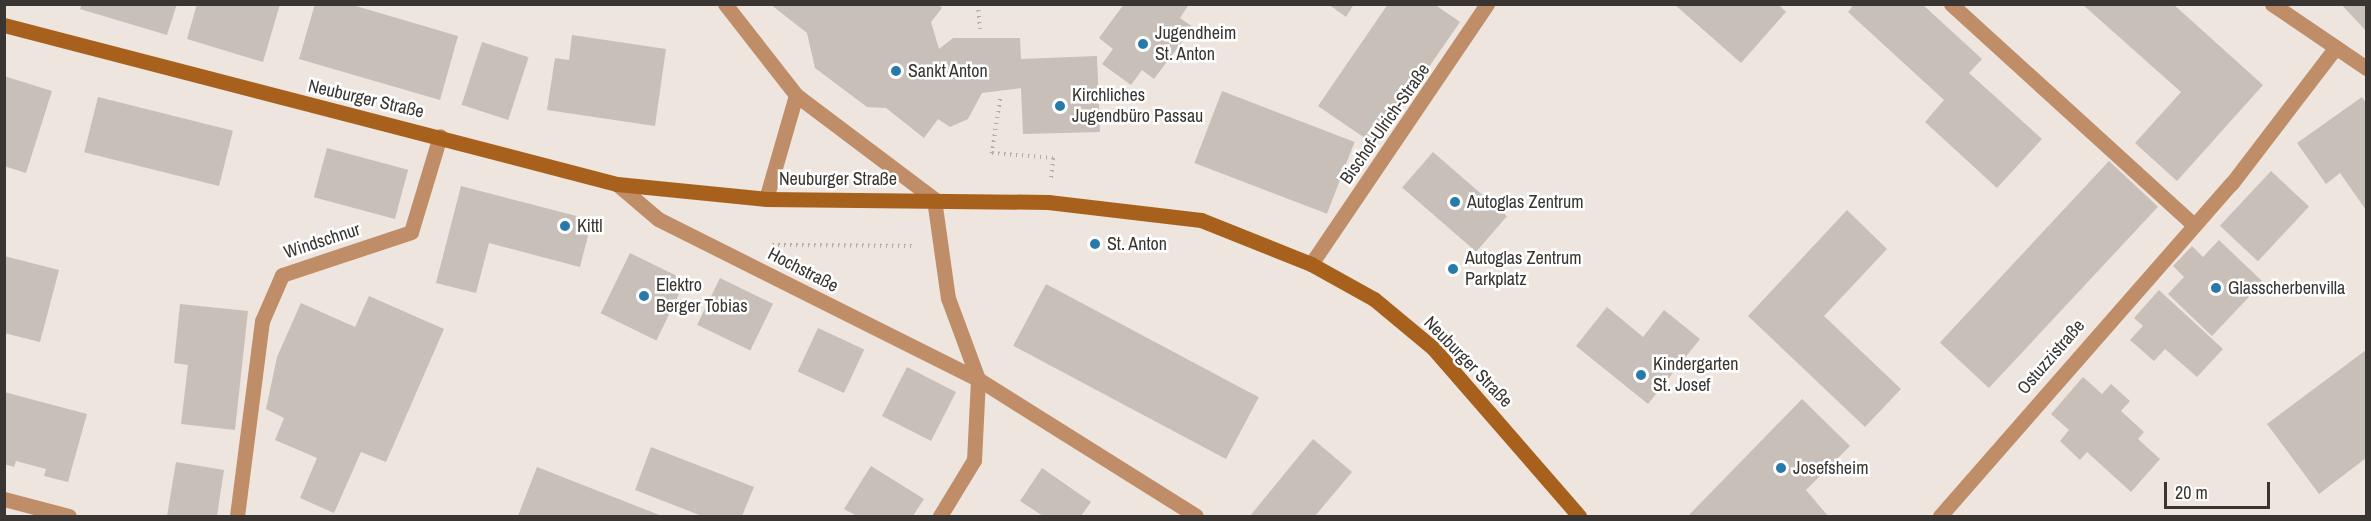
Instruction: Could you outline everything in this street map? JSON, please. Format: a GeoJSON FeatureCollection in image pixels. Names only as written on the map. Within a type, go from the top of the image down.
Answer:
{"type":"FeatureCollection","features":[{"type":"Feature","properties":{"kind":"street"},"geometry":{"type":"LineString","coordinates":[[725,4],[796,95],[934,199],[948,298],[978,379],[974,460],[940,516]]}},
{"type":"Feature","properties":{"kind":"street","name":"Bischof-Ulrich-Straße"},"geometry":{"type":"LineString","coordinates":[[1311,264],[1487,4]]}},
{"type":"Feature","properties":{"kind":"street"},"geometry":{"type":"LineString","coordinates":[[1951,4],[2194,225]]}},
{"type":"Feature","properties":{"kind":"street"},"geometry":{"type":"LineString","coordinates":[[2272,4],[2367,68]]}},
{"type":"Feature","properties":{"kind":"street","name":"Neuburger Straße"},"geometry":{"type":"LineString","coordinates":[[4,26],[168,72],[440,136],[617,184],[766,199],[1048,202],[1201,220],[1311,264],[1374,299],[1433,348],[1579,516]]}},
{"type":"Feature","properties":{"kind":"street","name":"Ostuzzistraße"},"geometry":{"type":"LineString","coordinates":[[1940,516],[2194,225],[2336,47]]}},
{"type":"Feature","properties":{"kind":"street"},"geometry":{"type":"LineString","coordinates":[[766,199],[796,95]]}},
{"type":"Feature","properties":{"kind":"street","name":"Windschnur"},"geometry":{"type":"LineString","coordinates":[[237,516],[262,321],[282,275],[411,232],[440,136]]}},
{"type":"Feature","properties":{"kind":"street","name":"Hochstraße"},"geometry":{"type":"LineString","coordinates":[[617,184],[657,219],[978,379],[1196,516]]}},
{"type":"Feature","properties":{"kind":"street"},"geometry":{"type":"LineString","coordinates":[[4,499],[69,516]]}},
{"type":"Feature","properties":{"kind":"path"},"geometry":{"type":"LineString","coordinates":[[978,4],[980,29]]}},
{"type":"Feature","properties":{"kind":"path"},"geometry":{"type":"LineString","coordinates":[[1000,99],[992,153],[1053,158],[1048,202]]}},
{"type":"Feature","properties":{"kind":"path"},"geometry":{"type":"LineString","coordinates":[[738,259],[750,245],[942,244]]}},
{"type":"Feature","properties":{"kind":"building"},"geometry":{"type":"Polygon","coordinates":[[[82,4],[177,4],[167,35],[80,9],[82,4]]]}},
{"type":"Feature","properties":{"kind":"building"},"geometry":{"type":"Polygon","coordinates":[[[197,4],[280,4],[263,62],[187,39],[197,4]]]}},
{"type":"Feature","properties":{"kind":"building"},"geometry":{"type":"Polygon","coordinates":[[[315,4],[349,4],[458,36],[440,100],[299,59],[315,4]]]}},
{"type":"Feature","properties":{"kind":"building","name":"Sankt Anton"},"geometry":{"type":"Polygon","coordinates":[[[770,4],[938,4],[942,8],[931,22],[939,49],[953,38],[1020,38],[1021,59],[1097,56],[1100,132],[1023,134],[1021,88],[982,93],[968,119],[950,127],[938,119],[924,138],[886,108],[867,107],[815,68],[807,33],[770,4]]]}},
{"type":"Feature","properties":{"kind":"building","name":"Jugendheim St. Anton"},"geometry":{"type":"Polygon","coordinates":[[[1124,4],[1189,4],[1180,18],[1193,27],[1154,79],[1142,70],[1131,85],[1102,64],[1113,49],[1099,38],[1124,4]]]}},
{"type":"Feature","properties":{"kind":"building"},"geometry":{"type":"Polygon","coordinates":[[[1328,4],[1354,4],[1346,17],[1328,4]]]}},
{"type":"Feature","properties":{"kind":"building"},"geometry":{"type":"Polygon","coordinates":[[[1388,4],[1434,4],[1460,22],[1375,145],[1318,106],[1388,4]]]}},
{"type":"Feature","properties":{"kind":"building"},"geometry":{"type":"Polygon","coordinates":[[[1674,4],[1778,4],[1786,12],[1741,63],[1674,4]]]}},
{"type":"Feature","properties":{"kind":"building"},"geometry":{"type":"Polygon","coordinates":[[[1854,4],[1922,4],[1982,59],[1969,73],[2042,139],[1997,188],[1925,122],[1944,100],[1848,12],[1854,4]]]}},
{"type":"Feature","properties":{"kind":"building"},"geometry":{"type":"Polygon","coordinates":[[[2082,4],[2173,4],[2263,85],[2177,181],[2135,143],[2181,92],[2082,4]]]}},
{"type":"Feature","properties":{"kind":"building"},"geometry":{"type":"Polygon","coordinates":[[[2341,4],[2366,4],[2366,31],[2341,4]]]}},
{"type":"Feature","properties":{"kind":"building"},"geometry":{"type":"Polygon","coordinates":[[[572,35],[666,49],[655,126],[547,110],[555,58],[569,60],[572,35]]]}},
{"type":"Feature","properties":{"kind":"building"},"geometry":{"type":"Polygon","coordinates":[[[482,42],[529,57],[508,120],[462,105],[482,42]]]}},
{"type":"Feature","properties":{"kind":"building"},"geometry":{"type":"Polygon","coordinates":[[[4,76],[52,91],[26,173],[4,166],[4,76]]]}},
{"type":"Feature","properties":{"kind":"building"},"geometry":{"type":"Polygon","coordinates":[[[1222,91],[1355,142],[1327,214],[1194,163],[1222,91]]]}},
{"type":"Feature","properties":{"kind":"building"},"geometry":{"type":"Polygon","coordinates":[[[98,97],[233,131],[219,186],[84,152],[98,97]]]}},
{"type":"Feature","properties":{"kind":"building"},"geometry":{"type":"Polygon","coordinates":[[[2362,97],[2366,103],[2366,210],[2340,173],[2326,184],[2297,143],[2362,97]]]}},
{"type":"Feature","properties":{"kind":"building"},"geometry":{"type":"Polygon","coordinates":[[[327,148],[408,170],[395,219],[314,197],[327,148]]]}},
{"type":"Feature","properties":{"kind":"building","name":"Autoglas Zentrum"},"geometry":{"type":"Polygon","coordinates":[[[1433,152],[1507,216],[1476,252],[1402,187],[1433,152]]]}},
{"type":"Feature","properties":{"kind":"building"},"geometry":{"type":"Polygon","coordinates":[[[2109,161],[2158,207],[1989,388],[1940,342],[2109,161]]]}},
{"type":"Feature","properties":{"kind":"building"},"geometry":{"type":"Polygon","coordinates":[[[2271,171],[2309,206],[2258,261],[2220,226],[2271,171]]]}},
{"type":"Feature","properties":{"kind":"building"},"geometry":{"type":"Polygon","coordinates":[[[461,186],[592,220],[580,267],[489,243],[476,293],[436,283],[461,186]]]}},
{"type":"Feature","properties":{"kind":"building"},"geometry":{"type":"Polygon","coordinates":[[[1847,210],[1887,249],[1824,316],[1901,389],[1865,427],[1748,316],[1847,210]]]}},
{"type":"Feature","properties":{"kind":"building","name":"Glasscherbenvilla"},"geometry":{"type":"Polygon","coordinates":[[[2219,240],[2263,282],[2212,336],[2168,294],[2184,277],[2173,266],[2192,246],[2203,257],[2219,240]]]}},
{"type":"Feature","properties":{"kind":"building","name":"Elektro Berger Tobias"},"geometry":{"type":"Polygon","coordinates":[[[630,253],[686,280],[656,340],[601,313],[630,253]]]}},
{"type":"Feature","properties":{"kind":"building"},"geometry":{"type":"Polygon","coordinates":[[[4,256],[59,270],[40,342],[4,333],[4,256]]]}},
{"type":"Feature","properties":{"kind":"building"},"geometry":{"type":"Polygon","coordinates":[[[720,278],[773,304],[750,351],[697,325],[720,278]]]}},
{"type":"Feature","properties":{"kind":"building"},"geometry":{"type":"Polygon","coordinates":[[[1046,284],[1259,397],[1226,459],[1013,346],[1046,284]]]}},
{"type":"Feature","properties":{"kind":"building"},"geometry":{"type":"Polygon","coordinates":[[[2159,290],[2223,349],[2197,377],[2165,349],[2154,361],[2130,340],[2143,326],[2134,318],[2159,290]]]}},
{"type":"Feature","properties":{"kind":"building"},"geometry":{"type":"Polygon","coordinates":[[[369,296],[444,329],[386,462],[361,452],[334,513],[300,498],[317,458],[275,440],[284,418],[266,409],[277,357],[301,303],[355,327],[369,296]]]}},
{"type":"Feature","properties":{"kind":"building"},"geometry":{"type":"Polygon","coordinates":[[[180,304],[248,311],[235,430],[181,424],[188,365],[174,363],[180,304]]]}},
{"type":"Feature","properties":{"kind":"building","name":"Kindergarten St. Josef"},"geometry":{"type":"Polygon","coordinates":[[[1607,307],[1643,337],[1664,310],[1700,339],[1648,404],[1576,346],[1607,307]]]}},
{"type":"Feature","properties":{"kind":"building"},"geometry":{"type":"Polygon","coordinates":[[[818,328],[864,350],[844,393],[798,372],[818,328]]]}},
{"type":"Feature","properties":{"kind":"building"},"geometry":{"type":"Polygon","coordinates":[[[2366,350],[2366,458],[2319,494],[2267,424],[2366,350]]]}},
{"type":"Feature","properties":{"kind":"building"},"geometry":{"type":"Polygon","coordinates":[[[907,367],[956,392],[931,441],[882,416],[907,367]]]}},
{"type":"Feature","properties":{"kind":"building"},"geometry":{"type":"Polygon","coordinates":[[[2083,377],[2102,394],[2111,384],[2130,401],[2121,411],[2144,432],[2138,439],[2160,459],[2131,492],[2087,452],[2080,460],[2060,441],[2069,430],[2051,414],[2083,377]]]}},
{"type":"Feature","properties":{"kind":"building"},"geometry":{"type":"Polygon","coordinates":[[[4,392],[87,414],[68,482],[44,476],[46,469],[16,461],[14,467],[4,464],[4,392]]]}},
{"type":"Feature","properties":{"kind":"building","name":"Josefsheim"},"geometry":{"type":"Polygon","coordinates":[[[1802,399],[1850,446],[1806,490],[1828,516],[1688,516],[1802,399]]]}},
{"type":"Feature","properties":{"kind":"building"},"geometry":{"type":"Polygon","coordinates":[[[1313,439],[1352,472],[1315,516],[1250,516],[1313,439]]]}},
{"type":"Feature","properties":{"kind":"building"},"geometry":{"type":"Polygon","coordinates":[[[651,447],[754,487],[742,516],[702,516],[635,490],[651,447]]]}},
{"type":"Feature","properties":{"kind":"building"},"geometry":{"type":"Polygon","coordinates":[[[176,462],[224,470],[217,516],[167,516],[176,462]]]}},
{"type":"Feature","properties":{"kind":"building"},"geometry":{"type":"Polygon","coordinates":[[[871,466],[924,499],[913,516],[857,516],[844,509],[871,466]]]}},
{"type":"Feature","properties":{"kind":"building"},"geometry":{"type":"Polygon","coordinates":[[[537,467],[662,516],[518,516],[537,467]]]}},
{"type":"Feature","properties":{"kind":"building"},"geometry":{"type":"Polygon","coordinates":[[[1042,468],[1091,502],[1081,516],[1043,516],[1020,501],[1042,468]]]}},
{"type":"Feature","properties":{"kind":"place","name":"Jugendheim St. Anton"},"geometry":{"type":"Point","coordinates":[1143,44]}},
{"type":"Feature","properties":{"kind":"place","name":"Sankt Anton"},"geometry":{"type":"Point","coordinates":[896,71]}},
{"type":"Feature","properties":{"kind":"place","name":"Kirchliches Jugendbüro Passau"},"geometry":{"type":"Point","coordinates":[1060,106]}},
{"type":"Feature","properties":{"kind":"place","name":"Autoglas Zentrum"},"geometry":{"type":"Point","coordinates":[1455,202]}},
{"type":"Feature","properties":{"kind":"place","name":"Kittl"},"geometry":{"type":"Point","coordinates":[565,226]}},
{"type":"Feature","properties":{"kind":"place","name":"St. Anton"},"geometry":{"type":"Point","coordinates":[1095,244]}},
{"type":"Feature","properties":{"kind":"place","name":"Autoglas Zentrum Parkplatz"},"geometry":{"type":"Point","coordinates":[1453,269]}},
{"type":"Feature","properties":{"kind":"place","name":"Glasscherbenvilla"},"geometry":{"type":"Point","coordinates":[2216,288]}},
{"type":"Feature","properties":{"kind":"place","name":"Elektro Berger Tobias"},"geometry":{"type":"Point","coordinates":[644,296]}},
{"type":"Feature","properties":{"kind":"place","name":"Kindergarten St. Josef"},"geometry":{"type":"Point","coordinates":[1641,375]}},
{"type":"Feature","properties":{"kind":"place","name":"Josefsheim"},"geometry":{"type":"Point","coordinates":[1781,468]}}]}
